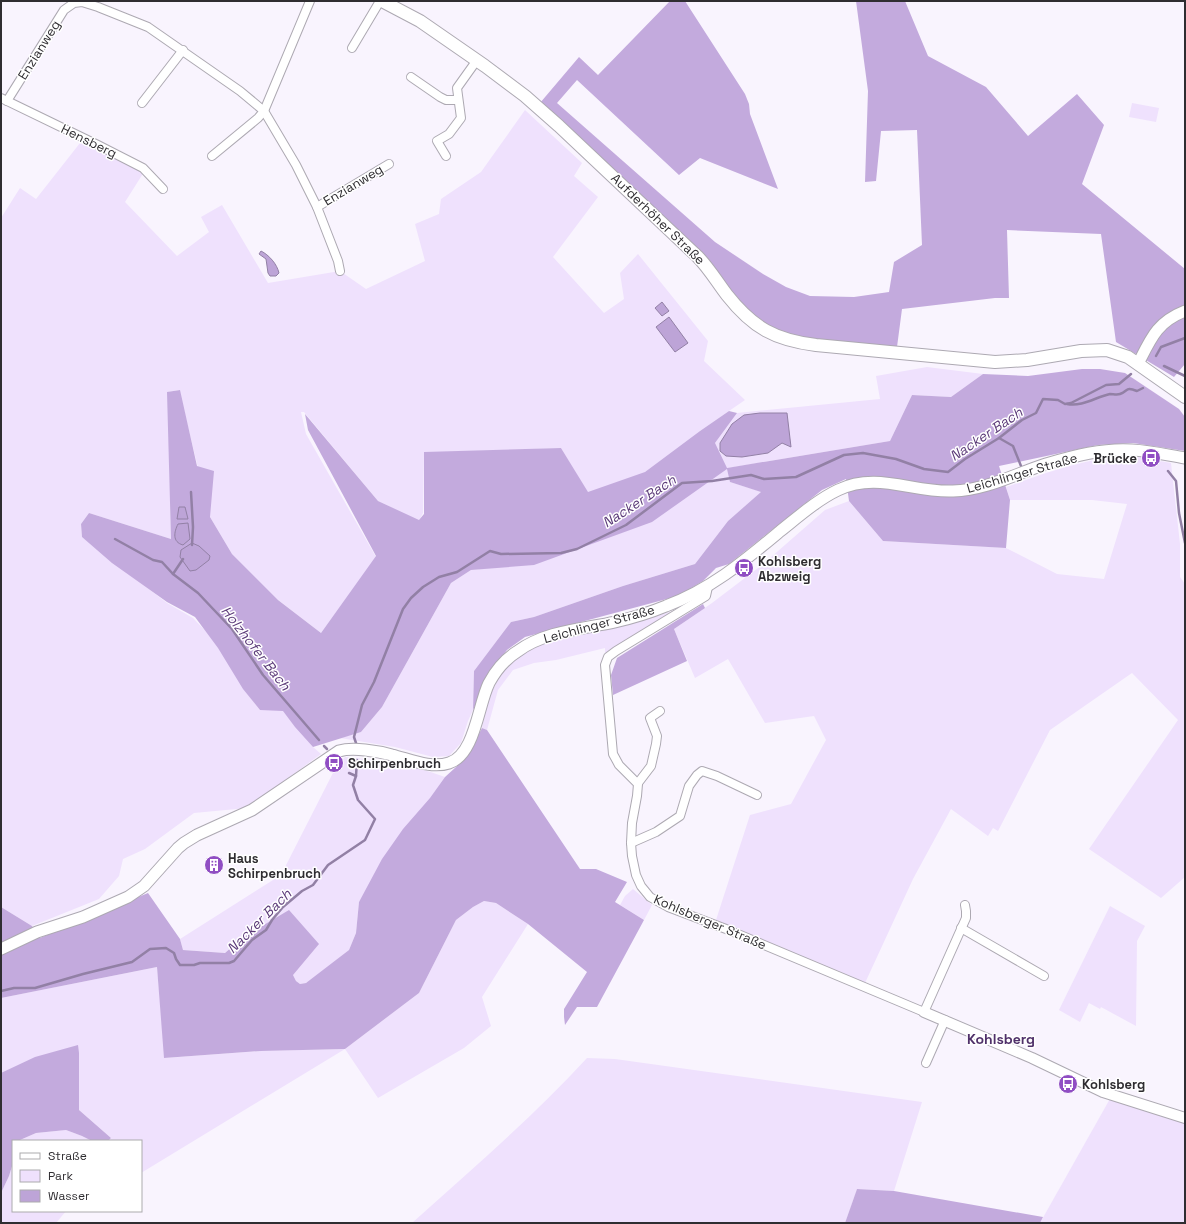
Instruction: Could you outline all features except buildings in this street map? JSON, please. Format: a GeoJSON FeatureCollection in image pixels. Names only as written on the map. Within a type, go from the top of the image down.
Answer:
{"type":"FeatureCollection","features":[{"type":"Feature","properties":{"kind":"main road","name":"Aufderhöher Straße"},"geometry":{"type":"LineString","coordinates":[[381,1],[420,20],[525,96],[697,256],[743,314],[756,325],[772,334],[795,343],[802,344],[995,362],[1020,361],[1081,351],[1100,350],[1119,353],[1185,396]]}},
{"type":"Feature","properties":{"kind":"main road"},"geometry":{"type":"LineString","coordinates":[[1138,364],[1158,328],[1169,318],[1185,311]]}},
{"type":"Feature","properties":{"kind":"main road","name":"Leichlinger Straße"},"geometry":{"type":"LineString","coordinates":[[1,949],[37,932],[83,917],[128,897],[144,886],[184,843],[197,835],[252,810],[339,751],[350,750],[380,752],[432,764],[446,764],[455,761],[470,739],[489,683],[502,664],[517,651],[533,642],[554,635],[635,617],[668,606],[708,587],[739,565],[818,502],[834,492],[850,485],[867,482],[879,482],[925,490],[953,491],[972,489],[1047,464],[1104,451],[1133,450],[1185,458]]}},
{"type":"Feature","properties":{"kind":"street"},"geometry":{"type":"LineString","coordinates":[[212,156],[258,118],[264,111],[310,1]]}},
{"type":"Feature","properties":{"kind":"street","name":"Aufderhöher Straße"},"geometry":{"type":"LineString","coordinates":[[352,48],[381,1]]}},
{"type":"Feature","properties":{"kind":"street","name":"Enzianweg"},"geometry":{"type":"LineString","coordinates":[[4,100],[64,10],[74,3],[82,2],[98,7],[148,27],[240,91],[264,111],[296,164],[317,207],[338,261],[340,271]]}},
{"type":"Feature","properties":{"kind":"street"},"geometry":{"type":"LineString","coordinates":[[142,103],[183,50]]}},
{"type":"Feature","properties":{"kind":"street"},"geometry":{"type":"LineString","coordinates":[[446,156],[437,141],[448,134],[461,118],[456,91],[477,60]]}},
{"type":"Feature","properties":{"kind":"street"},"geometry":{"type":"LineString","coordinates":[[411,77],[446,100],[458,100]]}},
{"type":"Feature","properties":{"kind":"street","name":"Hensberg"},"geometry":{"type":"LineString","coordinates":[[4,100],[143,168],[163,189]]}},
{"type":"Feature","properties":{"kind":"street","name":"Enzianweg"},"geometry":{"type":"LineString","coordinates":[[317,207],[388,164]]}},
{"type":"Feature","properties":{"kind":"street"},"geometry":{"type":"LineString","coordinates":[[660,711],[650,718],[657,736],[651,766],[638,783],[619,765],[613,754],[605,670],[606,661],[616,651],[706,596],[708,587]]}},
{"type":"Feature","properties":{"kind":"street"},"geometry":{"type":"LineString","coordinates":[[631,843],[656,832],[680,816],[689,786],[700,772],[717,776],[757,795]]}},
{"type":"Feature","properties":{"kind":"street","name":"Kohlsberger Straße"},"geometry":{"type":"LineString","coordinates":[[638,783],[632,823],[631,843],[636,875],[645,892],[657,902],[759,942],[945,1020],[1032,1058],[1103,1092],[1185,1118]]}},
{"type":"Feature","properties":{"kind":"street"},"geometry":{"type":"LineString","coordinates":[[924,1012],[966,918],[965,904]]}},
{"type":"Feature","properties":{"kind":"street"},"geometry":{"type":"LineString","coordinates":[[961,928],[1044,976]]}},
{"type":"Feature","properties":{"kind":"street"},"geometry":{"type":"LineString","coordinates":[[926,1063],[945,1020]]}},
{"type":"Feature","properties":{"kind":"green space"},"geometry":{"type":"Polygon","coordinates":[[[1132,103],[1159,108],[1156,122],[1129,117],[1132,103]]]}},
{"type":"Feature","properties":{"kind":"green space"},"geometry":{"type":"Polygon","coordinates":[[[525,110],[582,163],[574,176],[598,197],[553,257],[604,313],[624,299],[620,273],[638,254],[708,341],[704,361],[745,400],[700,431],[644,473],[588,493],[561,448],[424,453],[423,513],[419,521],[378,501],[304,412],[301,412],[306,434],[376,557],[321,633],[277,599],[232,554],[210,517],[179,390],[168,392],[171,539],[89,513],[81,524],[82,537],[167,603],[193,618],[221,647],[244,689],[260,710],[284,710],[313,747],[321,754],[247,808],[194,813],[145,849],[123,859],[119,876],[99,899],[32,926],[1,907],[1,218],[20,188],[36,199],[80,143],[144,172],[125,202],[177,256],[209,232],[201,217],[222,205],[268,283],[340,271],[366,289],[425,261],[415,224],[439,214],[441,199],[481,172],[525,110]]]}},
{"type":"Feature","properties":{"kind":"green space"},"geometry":{"type":"Polygon","coordinates":[[[927,367],[983,374],[951,397],[912,395],[890,441],[728,468],[730,482],[762,492],[728,521],[695,564],[623,586],[534,617],[511,622],[474,671],[473,710],[461,743],[449,756],[433,757],[395,747],[340,738],[361,732],[382,707],[451,583],[471,570],[497,567],[715,443],[737,413],[880,399],[876,376],[927,367]]]}},
{"type":"Feature","properties":{"kind":"green space"},"geometry":{"type":"Polygon","coordinates":[[[1127,455],[1171,463],[1180,544],[1180,577],[1185,584],[1185,877],[1161,898],[1089,849],[1178,720],[1132,673],[1050,730],[998,831],[993,828],[988,836],[951,809],[913,879],[865,983],[716,920],[750,815],[791,804],[826,740],[814,716],[765,723],[728,659],[695,678],[674,629],[712,603],[762,565],[825,510],[849,501],[883,541],[1006,548],[1057,574],[1104,579],[1127,504],[1092,500],[1010,500],[1006,487],[1081,463],[1127,455]]]}},
{"type":"Feature","properties":{"kind":"green space"},"geometry":{"type":"Polygon","coordinates":[[[670,612],[670,614],[605,653],[605,648],[556,660],[534,663],[513,670],[498,690],[487,730],[482,728],[488,699],[501,674],[519,656],[539,644],[614,628],[670,612]]]}},
{"type":"Feature","properties":{"kind":"green space"},"geometry":{"type":"Polygon","coordinates":[[[345,757],[421,769],[445,777],[359,902],[356,933],[349,950],[313,979],[306,983],[300,984],[296,981],[293,975],[242,938],[225,953],[183,950],[180,939],[281,875],[336,767],[345,757]]]}},
{"type":"Feature","properties":{"kind":"green space"},"geometry":{"type":"Polygon","coordinates":[[[633,889],[652,905],[644,920],[620,905],[625,896],[633,889]]]}},
{"type":"Feature","properties":{"kind":"green space"},"geometry":{"type":"Polygon","coordinates":[[[484,901],[496,903],[528,924],[482,997],[491,1026],[464,1048],[378,1098],[345,1049],[419,993],[456,920],[473,907],[484,901]]]}},
{"type":"Feature","properties":{"kind":"green space"},"geometry":{"type":"Polygon","coordinates":[[[1110,906],[1145,926],[1137,941],[1136,1026],[1101,1007],[1100,1009],[1089,1003],[1080,1022],[1059,1010],[1110,906]]]}},
{"type":"Feature","properties":{"kind":"green space"},"geometry":{"type":"Polygon","coordinates":[[[157,967],[165,1058],[261,1051],[345,1049],[142,1172],[142,1140],[109,1140],[111,1138],[79,1110],[1,1073],[1,998],[157,967]]]}},
{"type":"Feature","properties":{"kind":"green space"},"geometry":{"type":"Polygon","coordinates":[[[587,1058],[615,1059],[922,1102],[894,1191],[857,1189],[845,1223],[412,1223],[524,1122],[587,1058]]]}},
{"type":"Feature","properties":{"kind":"green space"},"geometry":{"type":"Polygon","coordinates":[[[1111,1097],[1185,1121],[1185,1223],[1040,1223],[1111,1097]]]}},
{"type":"Feature","properties":{"kind":"green space"},"geometry":{"type":"Polygon","coordinates":[[[66,1130],[90,1140],[20,1140],[36,1133],[66,1130]]]}},
{"type":"Feature","properties":{"kind":"green space"},"geometry":{"type":"Polygon","coordinates":[[[12,1166],[12,1212],[65,1212],[56,1223],[1,1223],[1,1193],[12,1166]]]}},
{"type":"Feature","properties":{"kind":"shaded area"},"geometry":{"type":"Polygon","coordinates":[[[670,1],[685,1],[745,94],[749,104],[750,114],[778,189],[700,158],[679,175],[577,80],[557,103],[715,242],[763,274],[786,287],[810,296],[854,297],[889,292],[894,262],[922,245],[917,130],[881,131],[876,181],[865,182],[868,91],[856,1],[905,1],[928,56],[986,87],[1028,136],[1077,94],[1104,125],[1082,184],[1185,269],[1185,364],[1174,377],[1116,342],[1101,234],[1007,230],[1009,298],[995,298],[902,309],[897,347],[801,339],[777,332],[755,319],[540,103],[579,57],[598,75],[670,1]]]}},
{"type":"Feature","properties":{"kind":"shaded area"},"geometry":{"type":"Polygon","coordinates":[[[1082,369],[1100,369],[1125,373],[1179,409],[1185,417],[1185,451],[1133,443],[1098,445],[999,466],[1010,500],[1006,548],[883,541],[849,501],[846,479],[822,490],[729,564],[716,568],[703,581],[678,596],[525,637],[507,650],[493,668],[473,710],[474,671],[511,622],[534,617],[623,586],[695,564],[728,521],[761,492],[730,482],[727,469],[652,522],[534,565],[471,570],[451,583],[382,707],[361,732],[313,747],[283,711],[260,710],[243,689],[218,648],[195,617],[167,602],[112,563],[82,537],[81,524],[89,513],[171,539],[167,392],[180,390],[197,466],[214,471],[210,517],[232,554],[278,600],[321,633],[376,556],[308,430],[305,414],[378,501],[419,520],[424,514],[424,452],[561,448],[588,492],[645,472],[729,411],[737,413],[715,443],[727,468],[890,441],[912,395],[951,397],[983,374],[1028,376],[1082,369]]]}},
{"type":"Feature","properties":{"kind":"shaded area"},"geometry":{"type":"Polygon","coordinates":[[[703,604],[705,608],[674,629],[687,661],[613,695],[611,675],[617,658],[703,604]]]}},
{"type":"Feature","properties":{"kind":"shaded area"},"geometry":{"type":"Polygon","coordinates":[[[482,728],[487,730],[580,869],[596,869],[627,882],[615,902],[644,920],[597,1007],[577,1007],[565,1025],[564,1009],[587,972],[528,924],[496,903],[484,901],[473,907],[456,920],[419,993],[345,1049],[261,1051],[164,1058],[157,967],[1,998],[1,907],[32,926],[40,938],[148,893],[180,939],[183,950],[225,953],[242,938],[289,910],[319,944],[293,975],[296,981],[300,984],[306,983],[349,950],[356,933],[359,902],[382,859],[403,829],[430,798],[445,777],[467,757],[482,728]]]}},
{"type":"Feature","properties":{"kind":"shaded area"},"geometry":{"type":"Polygon","coordinates":[[[78,1045],[79,1110],[111,1138],[109,1140],[90,1140],[66,1130],[36,1133],[20,1140],[12,1140],[12,1166],[1,1193],[1,1073],[35,1057],[78,1045]]]}},
{"type":"Feature","properties":{"kind":"shaded area"},"geometry":{"type":"Polygon","coordinates":[[[857,1189],[894,1191],[1043,1217],[1040,1223],[845,1223],[857,1189]]]}},
{"type":"Feature","properties":{"kind":"water"},"geometry":{"type":"Polygon","coordinates":[[[261,251],[270,257],[275,263],[279,273],[276,276],[270,276],[268,273],[266,259],[259,254],[261,251]]]}},
{"type":"Feature","properties":{"kind":"water"},"geometry":{"type":"Polygon","coordinates":[[[662,302],[669,311],[662,316],[655,308],[662,302]]]}},
{"type":"Feature","properties":{"kind":"water"},"geometry":{"type":"Polygon","coordinates":[[[669,317],[688,343],[675,352],[656,327],[669,317]]]}},
{"type":"Feature","properties":{"kind":"water"},"geometry":{"type":"Polygon","coordinates":[[[760,413],[787,413],[791,447],[782,443],[768,453],[742,457],[726,456],[720,451],[720,443],[732,424],[744,415],[760,413]]]}},
{"type":"Feature","properties":{"kind":"water"},"geometry":{"type":"Polygon","coordinates":[[[179,507],[185,507],[188,519],[177,519],[179,507]]]}},
{"type":"Feature","properties":{"kind":"water"},"geometry":{"type":"Polygon","coordinates":[[[188,523],[190,539],[183,545],[179,544],[175,536],[178,524],[188,523]]]}},
{"type":"Feature","properties":{"kind":"water"},"geometry":{"type":"Polygon","coordinates":[[[192,543],[199,546],[210,556],[209,560],[196,570],[190,571],[180,557],[181,550],[192,543]]]}},
{"type":"Feature","properties":{"kind":"waterway","name":"Nacker Bach"},"geometry":{"type":"LineString","coordinates":[[1156,356],[1161,347],[1185,338]]}},
{"type":"Feature","properties":{"kind":"waterway"},"geometry":{"type":"LineString","coordinates":[[1164,366],[1185,376]]}},
{"type":"Feature","properties":{"kind":"waterway","name":"Nacker Bach"},"geometry":{"type":"LineString","coordinates":[[356,743],[354,737],[362,705],[374,682],[403,609],[411,598],[423,587],[439,577],[457,572],[490,551],[501,554],[561,553],[577,549],[626,525],[682,483],[712,481],[751,475],[764,479],[796,477],[844,455],[863,453],[896,459],[924,469],[948,472],[965,459],[999,438],[1022,420],[1036,413],[1043,399],[1058,400],[1065,404],[1071,403],[1106,385],[1119,384],[1131,374]]}},
{"type":"Feature","properties":{"kind":"waterway"},"geometry":{"type":"LineString","coordinates":[[1067,404],[1078,404],[1105,395],[1120,394],[1129,389],[1137,391],[1143,388]]}},
{"type":"Feature","properties":{"kind":"waterway"},"geometry":{"type":"LineString","coordinates":[[999,438],[1013,446],[1021,466]]}},
{"type":"Feature","properties":{"kind":"waterway"},"geometry":{"type":"LineString","coordinates":[[1168,471],[1176,481],[1179,513],[1185,543]]}},
{"type":"Feature","properties":{"kind":"waterway","name":"Holzhofer Bach"},"geometry":{"type":"LineString","coordinates":[[191,492],[193,527],[192,545]]}},
{"type":"Feature","properties":{"kind":"waterway","name":"Holzhofer Bach"},"geometry":{"type":"LineString","coordinates":[[115,539],[153,560],[162,562],[173,574]]}},
{"type":"Feature","properties":{"kind":"waterway","name":"Holzhofer Bach"},"geometry":{"type":"LineString","coordinates":[[183,559],[173,574],[198,593],[232,629],[263,675],[319,740]]}},
{"type":"Feature","properties":{"kind":"waterway","name":"Holzhofer Bach"},"geometry":{"type":"LineString","coordinates":[[324,746],[327,749]]}},
{"type":"Feature","properties":{"kind":"waterway","name":"Nacker Bach"},"geometry":{"type":"LineString","coordinates":[[1,991],[14,988],[35,988],[132,962],[150,949],[166,948],[174,953],[180,965],[229,963],[234,961],[252,940],[266,930],[283,907],[302,891],[313,885],[328,865],[365,840],[375,819],[358,800],[353,785],[356,776],[357,760]]}},
{"type":"Feature","properties":{"kind":"waterway","name":"Nacker Bach"},"geometry":{"type":"LineString","coordinates":[[349,773],[356,776]]}},
{"type":"Feature","properties":{"kind":"place","name":"Brücke"},"geometry":{"type":"Point","coordinates":[1151,458]}},
{"type":"Feature","properties":{"kind":"place","name":"Kohlsberg Abzweig"},"geometry":{"type":"Point","coordinates":[744,568]}},
{"type":"Feature","properties":{"kind":"place","name":"Schirpenbruch"},"geometry":{"type":"Point","coordinates":[334,763]}},
{"type":"Feature","properties":{"kind":"place","name":"Haus Schirpenbruch"},"geometry":{"type":"Point","coordinates":[214,865]}},
{"type":"Feature","properties":{"kind":"place","name":"Kohlsberg"},"geometry":{"type":"Point","coordinates":[1068,1084]}},
{"type":"Feature","properties":{"kind":"district","name":"Kohlsberg"},"geometry":{"type":"Point","coordinates":[1001,1039]}}]}
